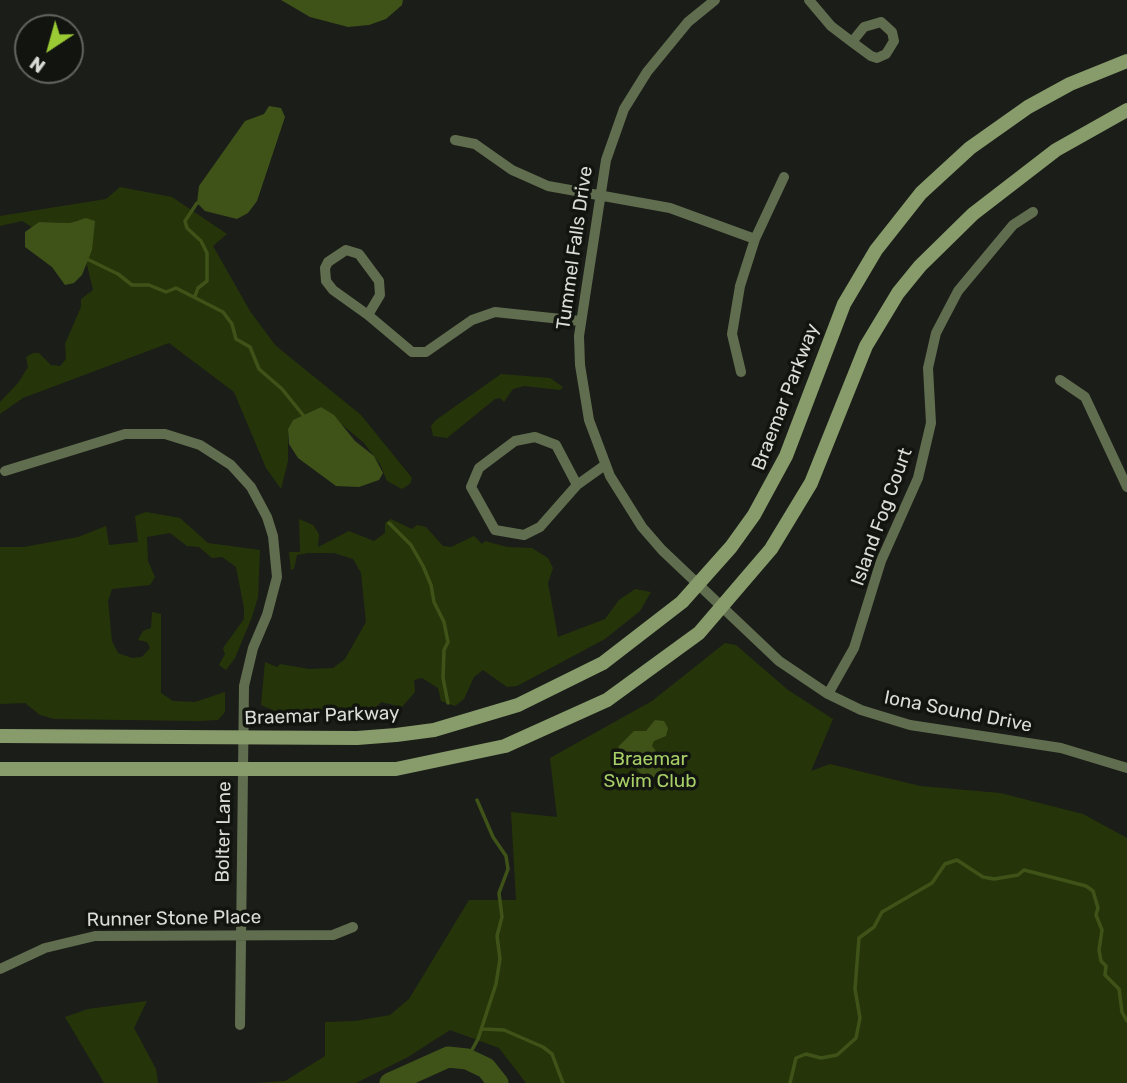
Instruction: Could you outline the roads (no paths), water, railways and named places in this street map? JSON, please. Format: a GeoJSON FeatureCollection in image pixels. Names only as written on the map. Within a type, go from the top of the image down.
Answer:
{"type":"FeatureCollection","features":[{"type":"Feature","properties":{"kind":"street","name":"Tummel Falls Drive"},"geometry":{"type":"LineString","coordinates":[[699,585],[642,527],[605,465],[583,393],[580,321],[600,194],[614,134],[631,97],[667,46],[688,22],[715,0]]}},
{"type":"Feature","properties":{"kind":"street"},"geometry":{"type":"LineString","coordinates":[[809,0],[831,26],[852,42]]}},
{"type":"Feature","properties":{"kind":"street","name":"Braemar Parkway"},"geometry":{"type":"LineString","coordinates":[[0,736],[243,738],[396,735],[434,730],[518,705],[603,663],[668,614],[699,585],[731,547],[775,480],[844,304],[876,250],[933,180],[997,127],[1070,85],[1127,61]]}},
{"type":"Feature","properties":{"kind":"street"},"geometry":{"type":"LineString","coordinates":[[0,769],[396,769],[505,746],[578,715],[629,686],[673,655],[723,608],[771,549],[811,482],[866,346],[898,293],[920,266],[973,214],[1056,150],[1127,110]]}},
{"type":"Feature","properties":{"kind":"street"},"geometry":{"type":"LineString","coordinates":[[455,140],[475,144],[530,179],[548,186],[670,208],[755,239]]}},
{"type":"Feature","properties":{"kind":"street"},"geometry":{"type":"LineString","coordinates":[[741,372],[732,334],[740,286],[755,239],[784,177]]}},
{"type":"Feature","properties":{"kind":"street","name":"Island Fog Court"},"geometry":{"type":"LineString","coordinates":[[828,694],[854,648],[888,542],[918,478],[931,423],[928,368],[936,332],[958,291],[1013,225],[1033,212]]}},
{"type":"Feature","properties":{"kind":"street"},"geometry":{"type":"LineString","coordinates":[[368,315],[380,295],[379,281],[359,254],[346,250],[328,262],[324,275],[326,281],[333,290],[407,348],[419,354],[472,320],[495,312],[580,321]]}},
{"type":"Feature","properties":{"kind":"street"},"geometry":{"type":"LineString","coordinates":[[1060,380],[1085,397],[1127,487]]}},
{"type":"Feature","properties":{"kind":"street","name":"Bolter Lane"},"geometry":{"type":"LineString","coordinates":[[5,471],[102,439],[143,432],[165,434],[200,445],[241,475],[267,517],[273,536],[276,577],[267,615],[247,669],[243,738],[240,1025]]}},
{"type":"Feature","properties":{"kind":"street"},"geometry":{"type":"LineString","coordinates":[[577,485],[556,445],[535,437],[515,441],[479,468],[471,487],[495,530],[518,535],[540,527],[577,485],[605,465]]}},
{"type":"Feature","properties":{"kind":"street","name":"Iona Sound Drive"},"geometry":{"type":"LineString","coordinates":[[699,585],[779,661],[828,694],[860,710],[910,725],[1061,748],[1127,768]]}},
{"type":"Feature","properties":{"kind":"street","name":"Runner Stone Place"},"geometry":{"type":"LineString","coordinates":[[0,970],[45,948],[95,936],[333,935],[353,927]]}},
{"type":"Feature","properties":{"kind":"waterway"},"geometry":{"type":"LineString","coordinates":[[195,296],[198,288],[207,281],[207,253],[201,241],[187,228],[185,221],[197,203]]}},
{"type":"Feature","properties":{"kind":"waterway"},"geometry":{"type":"LineString","coordinates":[[87,259],[118,274],[132,285],[149,285],[166,292],[176,288],[223,312],[232,324],[236,339],[250,347],[259,369],[282,389],[303,415]]}},
{"type":"Feature","properties":{"kind":"waterway"},"geometry":{"type":"LineString","coordinates":[[389,523],[411,545],[423,566],[434,602],[444,622],[448,642],[444,650],[443,678],[448,703]]}},
{"type":"Feature","properties":{"kind":"waterway"},"geometry":{"type":"LineString","coordinates":[[467,1059],[478,1039],[496,984],[500,959],[497,936],[502,917],[499,893],[508,869],[506,856],[493,837],[477,800]]}},
{"type":"Feature","properties":{"kind":"waterway"},"geometry":{"type":"LineString","coordinates":[[790,1083],[796,1058],[806,1054],[821,1058],[837,1055],[856,1038],[860,1018],[855,989],[859,938],[874,927],[882,912],[932,883],[945,864],[957,860],[983,877],[994,879],[1018,875],[1024,870],[1086,886],[1093,891],[1098,908],[1096,915],[1102,930],[1099,950],[1101,961],[1106,966],[1105,975],[1119,989],[1122,1012],[1127,1021]]}},
{"type":"Feature","properties":{"kind":"waterway"},"geometry":{"type":"LineString","coordinates":[[483,1029],[504,1030],[543,1047],[552,1054],[563,1083]]}},
{"type":"Feature","properties":{"kind":"waterway"},"geometry":{"type":"LineString","coordinates":[[390,1083],[448,1057],[467,1059],[486,1068],[498,1083]]}},
{"type":"Feature","properties":{"kind":"park label","name":"Braemar Swim Club"},"geometry":{"type":"Point","coordinates":[650,771]}}]}
